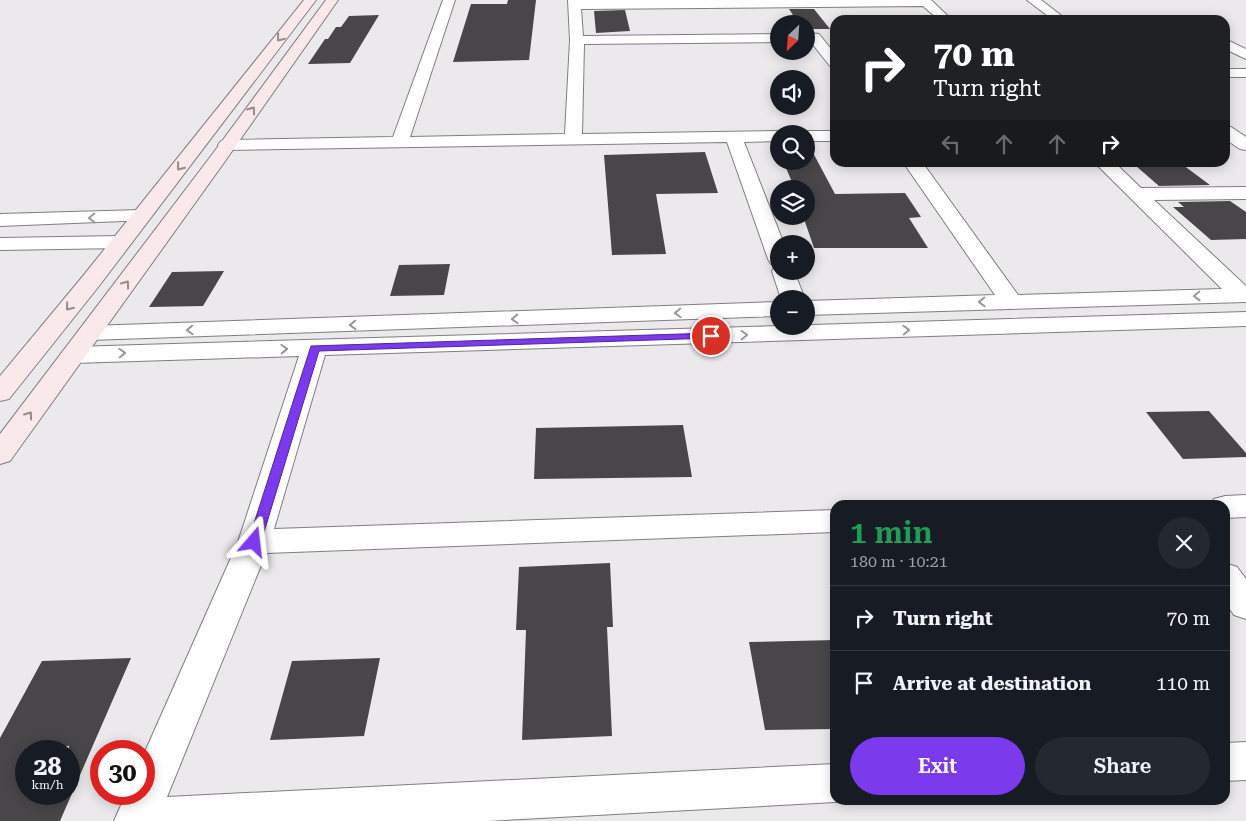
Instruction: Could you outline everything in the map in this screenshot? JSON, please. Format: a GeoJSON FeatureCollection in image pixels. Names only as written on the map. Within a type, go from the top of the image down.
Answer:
{"type":"FeatureCollection","features":[{"type":"Feature","properties":{"kind":"street"},"geometry":{"type":"LineString","coordinates":[[0,393],[310,0]]}},
{"type":"Feature","properties":{"kind":"street"},"geometry":{"type":"LineString","coordinates":[[0,454],[332,0]]}},
{"type":"Feature","properties":{"kind":"street"},"geometry":{"type":"LineString","coordinates":[[399,142],[449,0]]}},
{"type":"Feature","properties":{"kind":"street"},"geometry":{"type":"LineString","coordinates":[[1034,0],[1054,15]]}},
{"type":"Feature","properties":{"kind":"street"},"geometry":{"type":"LineString","coordinates":[[573,140],[577,40],[575,3],[925,1],[940,15]]}},
{"type":"Feature","properties":{"kind":"street"},"geometry":{"type":"LineString","coordinates":[[816,37],[830,56]]}},
{"type":"Feature","properties":{"kind":"street"},"geometry":{"type":"LineString","coordinates":[[577,40],[770,38]]}},
{"type":"Feature","properties":{"kind":"street"},"geometry":{"type":"LineString","coordinates":[[1230,38],[1246,55]]}},
{"type":"Feature","properties":{"kind":"street"},"geometry":{"type":"LineString","coordinates":[[1230,73],[1246,73]]}},
{"type":"Feature","properties":{"kind":"street"},"geometry":{"type":"LineString","coordinates":[[1230,134],[1246,145]]}},
{"type":"Feature","properties":{"kind":"street"},"geometry":{"type":"LineString","coordinates":[[227,145],[770,136]]}},
{"type":"Feature","properties":{"kind":"street"},"geometry":{"type":"LineString","coordinates":[[815,136],[830,136]]}},
{"type":"Feature","properties":{"kind":"street"},"geometry":{"type":"LineString","coordinates":[[734,137],[770,235]]}},
{"type":"Feature","properties":{"kind":"street"},"geometry":{"type":"LineString","coordinates":[[916,167],[1012,301]]}},
{"type":"Feature","properties":{"kind":"street"},"geometry":{"type":"LineString","coordinates":[[1108,167],[1244,295]]}},
{"type":"Feature","properties":{"kind":"street"},"geometry":{"type":"LineString","coordinates":[[1138,194],[1246,193]]}},
{"type":"Feature","properties":{"kind":"street"},"geometry":{"type":"LineString","coordinates":[[0,220],[141,216]]}},
{"type":"Feature","properties":{"kind":"street"},"geometry":{"type":"LineString","coordinates":[[0,244],[121,242]]}},
{"type":"Feature","properties":{"kind":"street"},"geometry":{"type":"LineString","coordinates":[[815,308],[1244,295]]}},
{"type":"Feature","properties":{"kind":"street"},"geometry":{"type":"LineString","coordinates":[[90,333],[770,309]]}},
{"type":"Feature","properties":{"kind":"street"},"geometry":{"type":"LineString","coordinates":[[73,355],[1246,319]]}},
{"type":"Feature","properties":{"kind":"street"},"geometry":{"type":"LineString","coordinates":[[314,348],[254,542],[136,820],[830,783]]}},
{"type":"Feature","properties":{"kind":"street"},"geometry":{"type":"LineString","coordinates":[[1230,507],[1246,506]]}},
{"type":"Feature","properties":{"kind":"street"},"geometry":{"type":"LineString","coordinates":[[254,542],[830,521]]}},
{"type":"Feature","properties":{"kind":"street"},"geometry":{"type":"LineString","coordinates":[[1230,583],[1246,604]]}},
{"type":"Feature","properties":{"kind":"street"},"geometry":{"type":"LineString","coordinates":[[1230,762],[1246,761]]}},
{"type":"Feature","properties":{"kind":"building"},"geometry":{"type":"Polygon","coordinates":[[[508,0],[536,0],[529,60],[453,62],[471,4],[507,4],[508,0]]]}},
{"type":"Feature","properties":{"kind":"building"},"geometry":{"type":"Polygon","coordinates":[[[789,9],[814,9],[830,29],[815,29],[815,15],[793,15],[789,9]]]}},
{"type":"Feature","properties":{"kind":"building"},"geometry":{"type":"Polygon","coordinates":[[[625,10],[630,31],[596,33],[594,11],[625,10]]]}},
{"type":"Feature","properties":{"kind":"building"},"geometry":{"type":"Polygon","coordinates":[[[379,15],[350,63],[308,64],[325,39],[328,39],[336,27],[341,27],[349,16],[379,15]]]}},
{"type":"Feature","properties":{"kind":"building"},"geometry":{"type":"Polygon","coordinates":[[[705,152],[718,193],[656,194],[666,254],[612,255],[604,155],[705,152]]]}},
{"type":"Feature","properties":{"kind":"building"},"geometry":{"type":"Polygon","coordinates":[[[815,156],[835,194],[905,193],[921,217],[909,218],[928,248],[815,248],[815,235],[810,235],[806,225],[815,225],[815,180],[791,180],[787,170],[815,170],[815,156]]]}},
{"type":"Feature","properties":{"kind":"building"},"geometry":{"type":"Polygon","coordinates":[[[1137,167],[1186,167],[1210,185],[1159,186],[1137,167]]]}},
{"type":"Feature","properties":{"kind":"building"},"geometry":{"type":"Polygon","coordinates":[[[1230,201],[1246,212],[1246,239],[1211,240],[1173,207],[1184,207],[1178,202],[1230,201]]]}},
{"type":"Feature","properties":{"kind":"building"},"geometry":{"type":"Polygon","coordinates":[[[450,264],[444,295],[390,296],[399,265],[450,264]]]}},
{"type":"Feature","properties":{"kind":"building"},"geometry":{"type":"Polygon","coordinates":[[[224,271],[203,306],[149,307],[172,272],[224,271]]]}},
{"type":"Feature","properties":{"kind":"building"},"geometry":{"type":"Polygon","coordinates":[[[1209,411],[1246,453],[1246,457],[1183,459],[1146,412],[1209,411]]]}},
{"type":"Feature","properties":{"kind":"building"},"geometry":{"type":"Polygon","coordinates":[[[683,425],[692,477],[534,479],[536,428],[683,425]]]}},
{"type":"Feature","properties":{"kind":"building"},"geometry":{"type":"Polygon","coordinates":[[[610,563],[613,627],[607,627],[612,736],[522,740],[526,630],[516,630],[519,567],[610,563]]]}},
{"type":"Feature","properties":{"kind":"building"},"geometry":{"type":"Polygon","coordinates":[[[830,640],[830,729],[765,730],[749,642],[830,640]]]}},
{"type":"Feature","properties":{"kind":"building"},"geometry":{"type":"Polygon","coordinates":[[[131,658],[95,740],[90,740],[90,752],[80,775],[80,740],[15,740],[15,805],[67,805],[60,821],[0,821],[0,738],[42,661],[131,658]]]}},
{"type":"Feature","properties":{"kind":"building"},"geometry":{"type":"Polygon","coordinates":[[[380,658],[364,736],[270,740],[292,661],[380,658]]]}},
{"type":"Feature","properties":{"kind":"route"},"geometry":{"type":"LineString","coordinates":[[254,542],[314,348],[711,336]]}}]}
